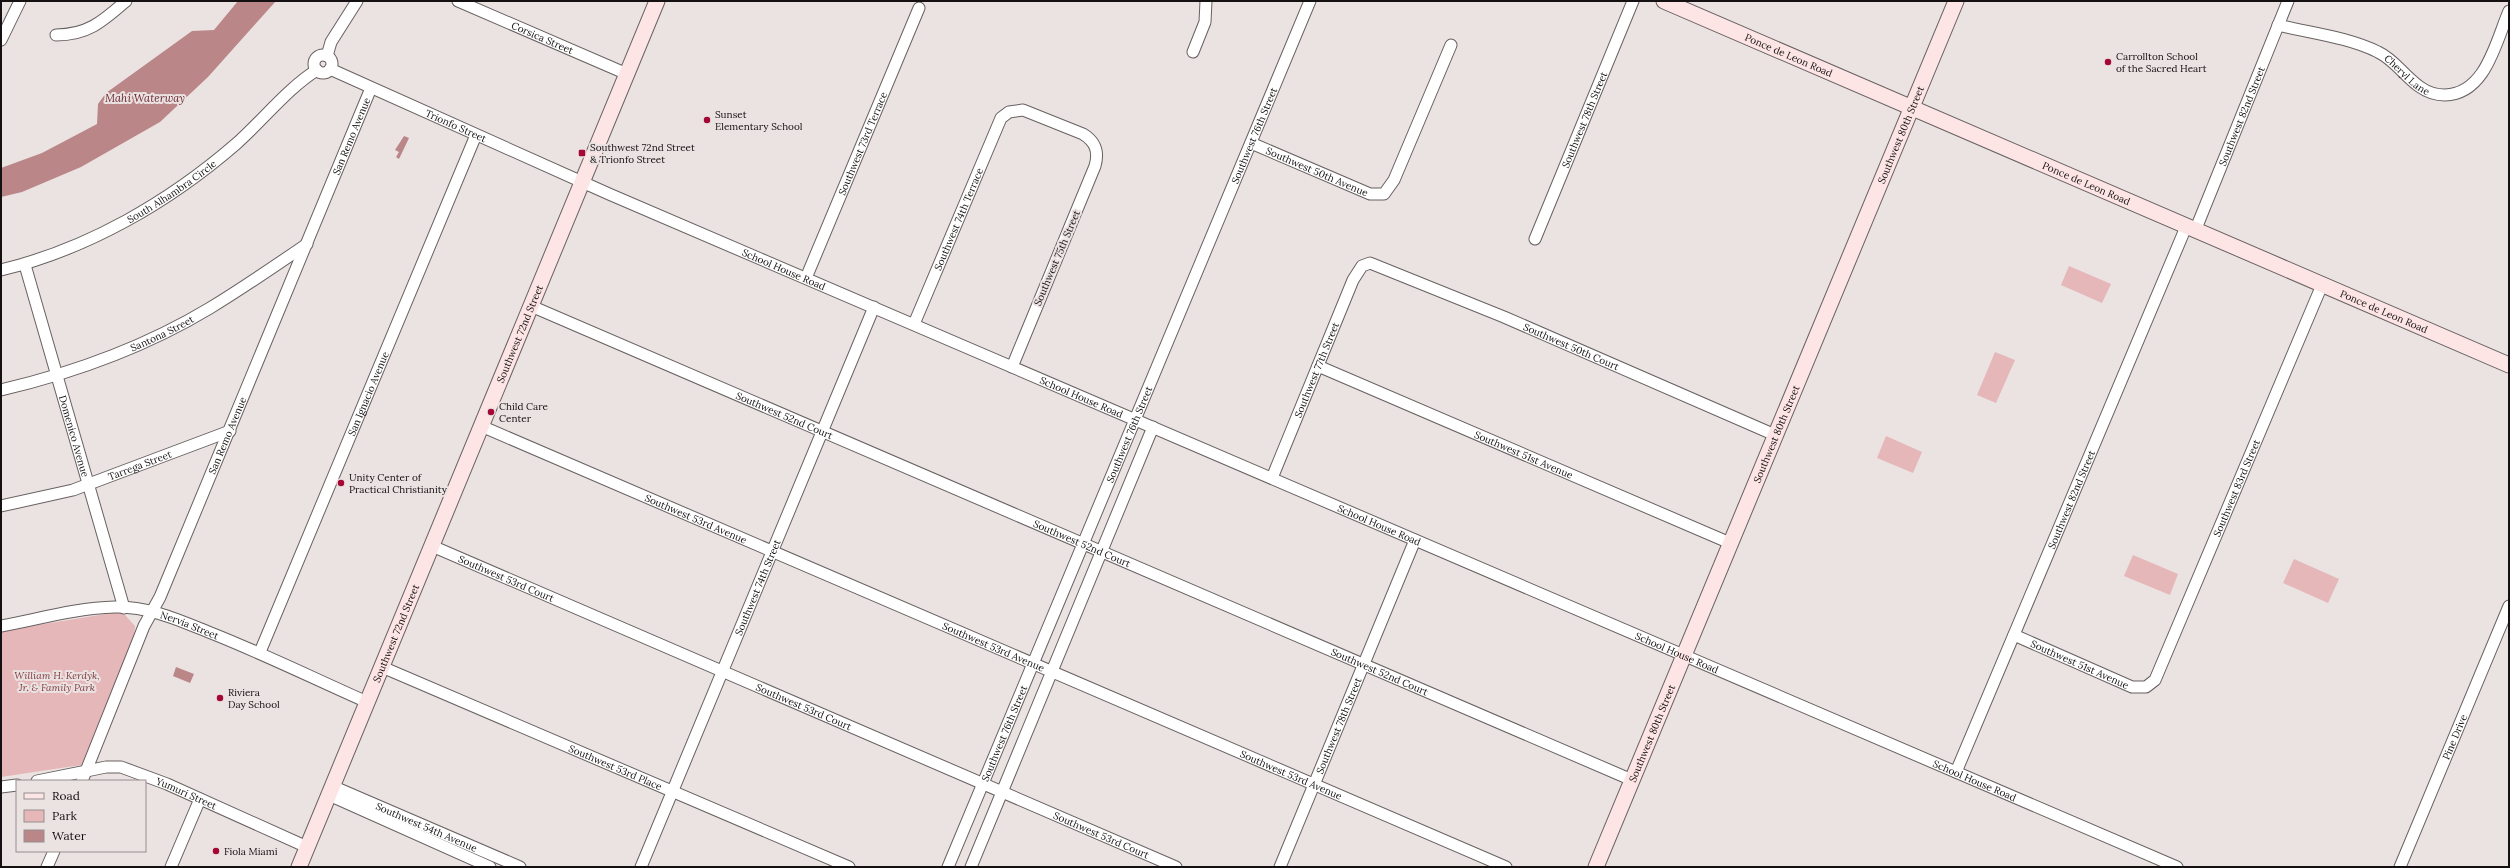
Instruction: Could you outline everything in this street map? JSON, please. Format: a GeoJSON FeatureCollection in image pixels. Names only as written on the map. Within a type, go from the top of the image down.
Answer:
{"type":"FeatureCollection","features":[{"type":"Feature","properties":{"kind":"street"},"geometry":{"type":"LineString","coordinates":[[1,40],[20,1]]}},
{"type":"Feature","properties":{"kind":"street"},"geometry":{"type":"LineString","coordinates":[[56,35],[72,35],[85,32],[126,1]]}},
{"type":"Feature","properties":{"kind":"street"},"geometry":{"type":"LineString","coordinates":[[327,56],[331,42],[357,1]]}},
{"type":"Feature","properties":{"kind":"street","name":"Corsica Street"},"geometry":{"type":"LineString","coordinates":[[458,1],[627,74]]}},
{"type":"Feature","properties":{"kind":"street","name":"Southwest 72nd Street"},"geometry":{"type":"LineString","coordinates":[[299,867],[657,1]]}},
{"type":"Feature","properties":{"kind":"street"},"geometry":{"type":"LineString","coordinates":[[1193,52],[1205,22],[1206,1]]}},
{"type":"Feature","properties":{"kind":"street","name":"Southwest 76th Street"},"geometry":{"type":"LineString","coordinates":[[948,867],[1082,543],[1136,419],[1310,1]]}},
{"type":"Feature","properties":{"kind":"street","name":"Southwest 78th Street"},"geometry":{"type":"LineString","coordinates":[[1535,239],[1633,1]]}},
{"type":"Feature","properties":{"kind":"street","name":"Ponce de Leon Road"},"geometry":{"type":"LineString","coordinates":[[1664,1],[2190,229],[2509,365]]}},
{"type":"Feature","properties":{"kind":"street","name":"Southwest 80th Street"},"geometry":{"type":"LineString","coordinates":[[1596,867],[1956,1]]}},
{"type":"Feature","properties":{"kind":"street","name":"Southwest 82nd Street"},"geometry":{"type":"LineString","coordinates":[[1956,772],[2288,1]]}},
{"type":"Feature","properties":{"kind":"street","name":"Southwest 73rd Terrace"},"geometry":{"type":"LineString","coordinates":[[806,278],[919,8]]}},
{"type":"Feature","properties":{"kind":"street","name":"Cheryl Lane"},"geometry":{"type":"LineString","coordinates":[[2278,25],[2374,50],[2398,65],[2420,87],[2434,93],[2446,95],[2462,92],[2480,77],[2509,11]]}},
{"type":"Feature","properties":{"kind":"street","name":"Southwest 50th Avenue"},"geometry":{"type":"LineString","coordinates":[[1251,143],[1370,194],[1384,194],[1394,180],[1451,45]]}},
{"type":"Feature","properties":{"kind":"street"},"geometry":{"type":"LineString","coordinates":[[320,55],[327,56],[332,62],[330,69],[324,73],[317,70],[314,64],[315,59],[320,55]]}},
{"type":"Feature","properties":{"kind":"street","name":"Trionfo Street"},"geometry":{"type":"LineString","coordinates":[[330,69],[476,135],[583,181]]}},
{"type":"Feature","properties":{"kind":"street","name":"South Alhambra Circle"},"geometry":{"type":"LineString","coordinates":[[1,270],[24,265],[128,220],[153,206],[230,149],[298,84],[317,70]]}},
{"type":"Feature","properties":{"kind":"street","name":"San Remo Avenue"},"geometry":{"type":"LineString","coordinates":[[84,776],[144,626],[160,598],[371,88]]}},
{"type":"Feature","properties":{"kind":"street","name":"Southwest 74th Terrace"},"geometry":{"type":"LineString","coordinates":[[914,324],[993,134],[1005,114],[1023,110],[1082,134],[1091,139],[1096,148]]}},
{"type":"Feature","properties":{"kind":"street","name":"San Ignacio Avenue"},"geometry":{"type":"LineString","coordinates":[[260,652],[476,135]]}},
{"type":"Feature","properties":{"kind":"street","name":"Southwest 75th Street"},"geometry":{"type":"LineString","coordinates":[[1012,367],[1093,173],[1097,161],[1096,148]]}},
{"type":"Feature","properties":{"kind":"street","name":"School House Road"},"geometry":{"type":"LineString","coordinates":[[583,181],[1012,367],[2177,867]]}},
{"type":"Feature","properties":{"kind":"street","name":"Santona Street"},"geometry":{"type":"LineString","coordinates":[[1,390],[58,374],[128,348],[185,322],[307,244]]}},
{"type":"Feature","properties":{"kind":"street","name":"Southwest 50th Court"},"geometry":{"type":"LineString","coordinates":[[1366,264],[1380,265],[1497,314],[1775,435]]}},
{"type":"Feature","properties":{"kind":"street","name":"Southwest 77th Street"},"geometry":{"type":"LineString","coordinates":[[1272,478],[1353,280],[1359,270],[1366,264]]}},
{"type":"Feature","properties":{"kind":"street","name":"Domenico Avenue"},"geometry":{"type":"LineString","coordinates":[[24,265],[58,374],[88,485],[124,608]]}},
{"type":"Feature","properties":{"kind":"street","name":"Southwest 83rd Street"},"geometry":{"type":"LineString","coordinates":[[2146,687],[2158,675],[2322,285]]}},
{"type":"Feature","properties":{"kind":"street","name":"Southwest 52nd Court"},"geometry":{"type":"LineString","coordinates":[[531,306],[1632,780]]}},
{"type":"Feature","properties":{"kind":"street","name":"Southwest 74th Street"},"geometry":{"type":"LineString","coordinates":[[641,867],[821,431],[874,307]]}},
{"type":"Feature","properties":{"kind":"street","name":"Southwest 51st Avenue"},"geometry":{"type":"LineString","coordinates":[[1318,366],[1730,543]]}},
{"type":"Feature","properties":{"kind":"street","name":"Southwest 53rd Avenue"},"geometry":{"type":"LineString","coordinates":[[481,426],[1506,867]]}},
{"type":"Feature","properties":{"kind":"street","name":"Southwest 76th Street"},"geometry":{"type":"LineString","coordinates":[[971,867],[1153,427]]}},
{"type":"Feature","properties":{"kind":"street","name":"Tarrega Street"},"geometry":{"type":"LineString","coordinates":[[1,506],[88,485],[230,431]]}},
{"type":"Feature","properties":{"kind":"street","name":"Southwest 78th Street"},"geometry":{"type":"LineString","coordinates":[[1280,867],[1415,540]]}},
{"type":"Feature","properties":{"kind":"street","name":"Southwest 53rd Court"},"geometry":{"type":"LineString","coordinates":[[432,546],[1176,867]]}},
{"type":"Feature","properties":{"kind":"street","name":"Pine Drive"},"geometry":{"type":"LineString","coordinates":[[2400,867],[2509,606]]}},
{"type":"Feature","properties":{"kind":"street","name":"Nervia Street"},"geometry":{"type":"LineString","coordinates":[[1,626],[80,611],[124,608],[152,612],[260,652],[367,702]]}},
{"type":"Feature","properties":{"kind":"street","name":"Southwest 51st Avenue"},"geometry":{"type":"LineString","coordinates":[[2014,635],[2129,686],[2146,687]]}},
{"type":"Feature","properties":{"kind":"street","name":"Southwest 53rd Place"},"geometry":{"type":"LineString","coordinates":[[382,667],[850,867]]}},
{"type":"Feature","properties":{"kind":"street","name":"Yumuri Street"},"geometry":{"type":"LineString","coordinates":[[50,780],[84,776],[111,767],[125,768],[200,799],[307,847]]}},
{"type":"Feature","properties":{"kind":"street"},"geometry":{"type":"LineString","coordinates":[[1,787],[16,785]]}},
{"type":"Feature","properties":{"kind":"street","name":"Southwest 54th Avenue"},"geometry":{"type":"LineString","coordinates":[[330,791],[490,867]]}},
{"type":"Feature","properties":{"kind":"street","name":"Southwest 54th Avenue"},"geometry":{"type":"LineString","coordinates":[[330,791],[520,867]]}},
{"type":"Feature","properties":{"kind":"street"},"geometry":{"type":"LineString","coordinates":[[171,867],[200,799]]}},
{"type":"Feature","properties":{"kind":"street"},"geometry":{"type":"LineString","coordinates":[[47,867],[54,852]]}},
{"type":"Feature","properties":{"kind":"green space"},"geometry":{"type":"Polygon","coordinates":[[[2069,266],[2111,284],[2102,303],[2061,285],[2069,266]]]}},
{"type":"Feature","properties":{"kind":"green space"},"geometry":{"type":"Polygon","coordinates":[[[1995,352],[2015,360],[1996,403],[1977,395],[1995,352]]]}},
{"type":"Feature","properties":{"kind":"green space"},"geometry":{"type":"Polygon","coordinates":[[[1886,436],[1922,452],[1913,473],[1877,458],[1886,436]]]}},
{"type":"Feature","properties":{"kind":"green space"},"geometry":{"type":"Polygon","coordinates":[[[2133,555],[2178,574],[2170,595],[2124,576],[2133,555]]]}},
{"type":"Feature","properties":{"kind":"green space"},"geometry":{"type":"Polygon","coordinates":[[[2294,559],[2339,579],[2328,603],[2283,583],[2294,559]]]}},
{"type":"Feature","properties":{"kind":"green space","name":"William H. Kerdyk, Jr. & Family Park"},"geometry":{"type":"Polygon","coordinates":[[[118,612],[125,615],[135,626],[134,638],[85,761],[81,765],[1,777],[1,631],[118,612]]]}},
{"type":"Feature","properties":{"kind":"water","name":"Mahi Waterway"},"geometry":{"type":"Polygon","coordinates":[[[238,1],[276,1],[208,77],[160,122],[81,167],[22,192],[1,197],[1,168],[42,153],[97,124],[98,104],[106,93],[192,31],[214,30],[238,1]]]}},
{"type":"Feature","properties":{"kind":"water"},"geometry":{"type":"Polygon","coordinates":[[[404,136],[409,138],[399,159],[396,157],[399,152],[395,150],[404,136]]]}},
{"type":"Feature","properties":{"kind":"water"},"geometry":{"type":"Polygon","coordinates":[[[176,667],[194,674],[190,683],[173,676],[176,667]]]}},
{"type":"Feature","properties":{"kind":"place","name":"Carrollton School of the Sacred Heart"},"geometry":{"type":"Point","coordinates":[2108,62]}},
{"type":"Feature","properties":{"kind":"place","name":"Sunset Elementary School"},"geometry":{"type":"Point","coordinates":[707,120]}},
{"type":"Feature","properties":{"kind":"place","name":"Southwest 72nd Street & Trionfo Street"},"geometry":{"type":"Point","coordinates":[582,153]}},
{"type":"Feature","properties":{"kind":"place","name":"Child Care Center"},"geometry":{"type":"Point","coordinates":[491,412]}},
{"type":"Feature","properties":{"kind":"place","name":"Unity Center of Practical Christianity"},"geometry":{"type":"Point","coordinates":[341,483]}},
{"type":"Feature","properties":{"kind":"place","name":"Riviera Day School"},"geometry":{"type":"Point","coordinates":[220,698]}},
{"type":"Feature","properties":{"kind":"place","name":"Fiola Miami"},"geometry":{"type":"Point","coordinates":[216,851]}}]}
